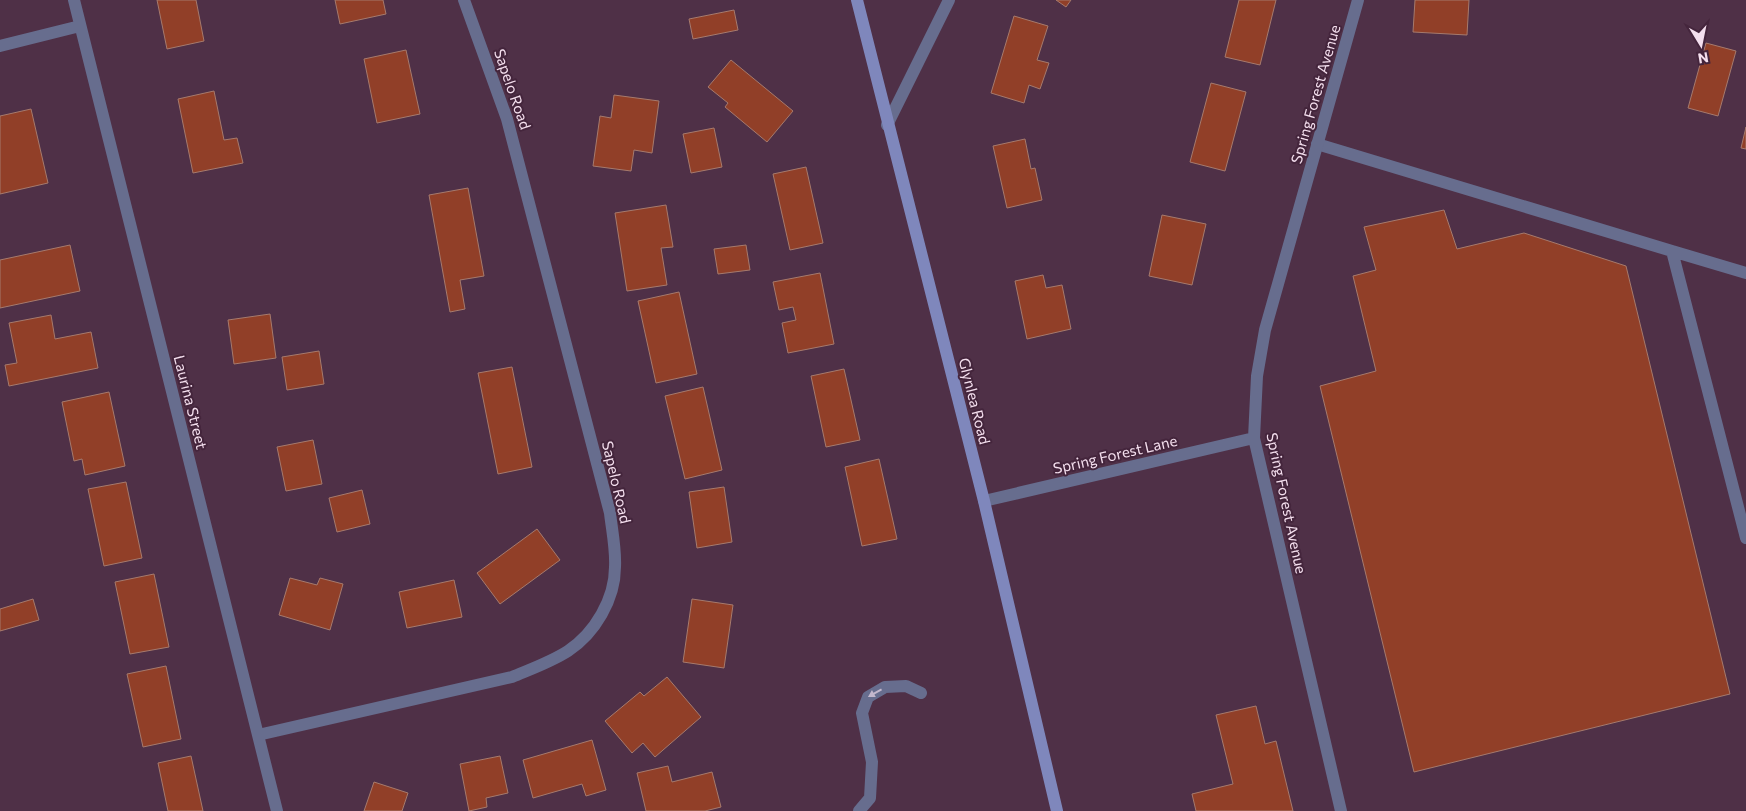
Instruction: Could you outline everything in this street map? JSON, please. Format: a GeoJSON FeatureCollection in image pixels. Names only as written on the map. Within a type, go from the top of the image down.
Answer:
{"type":"FeatureCollection","features":[{"type":"Feature","properties":{"kind":"street","name":"Laurina Street"},"geometry":{"type":"LineString","coordinates":[[74,0],[277,811]]}},
{"type":"Feature","properties":{"kind":"street","name":"Sapelo Road"},"geometry":{"type":"LineString","coordinates":[[258,735],[512,676],[546,663],[569,650],[585,636],[600,617],[612,590],[616,567],[610,514],[508,119],[464,0]]}},
{"type":"Feature","properties":{"kind":"street","name":"Glynlea Road"},"geometry":{"type":"LineString","coordinates":[[857,0],[887,125],[984,502],[1057,811]]}},
{"type":"Feature","properties":{"kind":"street"},"geometry":{"type":"LineString","coordinates":[[887,125],[949,0]]}},
{"type":"Feature","properties":{"kind":"street","name":"Spring Forest Avenue"},"geometry":{"type":"LineString","coordinates":[[1341,811],[1254,438],[1256,376],[1265,330],[1358,0]]}},
{"type":"Feature","properties":{"kind":"street"},"geometry":{"type":"LineString","coordinates":[[0,46],[80,26]]}},
{"type":"Feature","properties":{"kind":"street"},"geometry":{"type":"LineString","coordinates":[[1318,144],[1746,273]]}},
{"type":"Feature","properties":{"kind":"street"},"geometry":{"type":"LineString","coordinates":[[1672,251],[1746,538]]}},
{"type":"Feature","properties":{"kind":"street","name":"Spring Forest Lane"},"geometry":{"type":"LineString","coordinates":[[984,502],[1254,438]]}},
{"type":"Feature","properties":{"kind":"street"},"geometry":{"type":"LineString","coordinates":[[859,811],[870,798],[872,762],[862,713],[868,697],[885,687],[906,686],[921,693]]}},
{"type":"Feature","properties":{"kind":"building"},"geometry":{"type":"Polygon","coordinates":[[[157,0],[196,0],[204,41],[167,49],[157,0]]]}},
{"type":"Feature","properties":{"kind":"building"},"geometry":{"type":"Polygon","coordinates":[[[335,0],[383,0],[386,14],[340,24],[335,0]]]}},
{"type":"Feature","properties":{"kind":"building"},"geometry":{"type":"Polygon","coordinates":[[[1056,0],[1071,0],[1066,7],[1056,0]]]}},
{"type":"Feature","properties":{"kind":"building"},"geometry":{"type":"Polygon","coordinates":[[[1239,0],[1276,0],[1260,65],[1225,57],[1239,0]]]}},
{"type":"Feature","properties":{"kind":"building"},"geometry":{"type":"Polygon","coordinates":[[[1415,0],[1469,0],[1467,35],[1413,32],[1415,0]]]}},
{"type":"Feature","properties":{"kind":"building"},"geometry":{"type":"Polygon","coordinates":[[[734,10],[738,30],[693,39],[689,19],[734,10]]]}},
{"type":"Feature","properties":{"kind":"building"},"geometry":{"type":"Polygon","coordinates":[[[1014,16],[1048,26],[1037,60],[1049,63],[1040,89],[1029,85],[1024,103],[991,93],[1014,16]]]}},
{"type":"Feature","properties":{"kind":"building"},"geometry":{"type":"Polygon","coordinates":[[[1706,43],[1736,51],[1718,116],[1688,108],[1706,43]]]}},
{"type":"Feature","properties":{"kind":"building"},"geometry":{"type":"Polygon","coordinates":[[[406,50],[420,114],[377,123],[364,59],[406,50]]]}},
{"type":"Feature","properties":{"kind":"building"},"geometry":{"type":"Polygon","coordinates":[[[731,60],[793,111],[767,142],[725,107],[728,103],[708,87],[731,60]]]}},
{"type":"Feature","properties":{"kind":"building"},"geometry":{"type":"Polygon","coordinates":[[[1211,83],[1246,92],[1225,171],[1190,162],[1211,83]]]}},
{"type":"Feature","properties":{"kind":"building"},"geometry":{"type":"Polygon","coordinates":[[[214,91],[224,140],[237,138],[243,163],[193,173],[178,99],[214,91]]]}},
{"type":"Feature","properties":{"kind":"building"},"geometry":{"type":"Polygon","coordinates":[[[614,95],[659,101],[652,153],[634,150],[631,171],[593,166],[600,116],[611,118],[614,95]]]}},
{"type":"Feature","properties":{"kind":"building"},"geometry":{"type":"Polygon","coordinates":[[[31,109],[48,183],[0,194],[0,116],[31,109]]]}},
{"type":"Feature","properties":{"kind":"building"},"geometry":{"type":"Polygon","coordinates":[[[1746,127],[1746,149],[1741,148],[1746,127]]]}},
{"type":"Feature","properties":{"kind":"building"},"geometry":{"type":"Polygon","coordinates":[[[714,128],[722,167],[691,173],[683,134],[714,128]]]}},
{"type":"Feature","properties":{"kind":"building"},"geometry":{"type":"Polygon","coordinates":[[[1025,139],[1031,169],[1035,168],[1042,200],[1007,208],[993,146],[1025,139]]]}},
{"type":"Feature","properties":{"kind":"building"},"geometry":{"type":"Polygon","coordinates":[[[806,167],[823,243],[790,250],[773,174],[806,167]]]}},
{"type":"Feature","properties":{"kind":"building"},"geometry":{"type":"Polygon","coordinates":[[[468,188],[484,276],[460,280],[465,309],[450,312],[429,195],[468,188]]]}},
{"type":"Feature","properties":{"kind":"building"},"geometry":{"type":"Polygon","coordinates":[[[666,205],[673,247],[661,248],[667,285],[627,291],[615,213],[666,205]]]}},
{"type":"Feature","properties":{"kind":"building"},"geometry":{"type":"Polygon","coordinates":[[[1444,210],[1457,249],[1524,233],[1626,266],[1730,694],[1414,772],[1320,386],[1376,371],[1353,276],[1376,270],[1364,227],[1444,210]]]}},
{"type":"Feature","properties":{"kind":"building"},"geometry":{"type":"Polygon","coordinates":[[[1162,215],[1206,224],[1192,285],[1149,276],[1162,215]]]}},
{"type":"Feature","properties":{"kind":"building"},"geometry":{"type":"Polygon","coordinates":[[[70,245],[80,291],[0,308],[0,260],[70,245]]]}},
{"type":"Feature","properties":{"kind":"building"},"geometry":{"type":"Polygon","coordinates":[[[746,245],[750,270],[718,274],[714,249],[746,245]]]}},
{"type":"Feature","properties":{"kind":"building"},"geometry":{"type":"Polygon","coordinates":[[[820,273],[834,344],[788,353],[782,323],[796,320],[793,307],[779,310],[773,282],[820,273]]]}},
{"type":"Feature","properties":{"kind":"building"},"geometry":{"type":"Polygon","coordinates":[[[1043,275],[1046,288],[1062,285],[1071,329],[1027,339],[1015,281],[1043,275]]]}},
{"type":"Feature","properties":{"kind":"building"},"geometry":{"type":"Polygon","coordinates":[[[679,292],[697,374],[656,383],[638,301],[679,292]]]}},
{"type":"Feature","properties":{"kind":"building"},"geometry":{"type":"Polygon","coordinates":[[[270,314],[276,358],[234,364],[228,320],[270,314]]]}},
{"type":"Feature","properties":{"kind":"building"},"geometry":{"type":"Polygon","coordinates":[[[51,315],[55,339],[91,332],[98,368],[9,386],[5,365],[17,363],[9,323],[51,315]]]}},
{"type":"Feature","properties":{"kind":"building"},"geometry":{"type":"Polygon","coordinates":[[[319,351],[324,384],[287,390],[282,357],[319,351]]]}},
{"type":"Feature","properties":{"kind":"building"},"geometry":{"type":"Polygon","coordinates":[[[512,367],[532,467],[498,474],[478,373],[512,367]]]}},
{"type":"Feature","properties":{"kind":"building"},"geometry":{"type":"Polygon","coordinates":[[[844,369],[860,440],[826,447],[811,376],[844,369]]]}},
{"type":"Feature","properties":{"kind":"building"},"geometry":{"type":"Polygon","coordinates":[[[703,387],[722,470],[685,479],[665,396],[703,387]]]}},
{"type":"Feature","properties":{"kind":"building"},"geometry":{"type":"Polygon","coordinates":[[[109,392],[125,466],[85,475],[82,459],[74,461],[62,402],[109,392]]]}},
{"type":"Feature","properties":{"kind":"building"},"geometry":{"type":"Polygon","coordinates":[[[313,440],[322,484],[286,491],[277,447],[313,440]]]}},
{"type":"Feature","properties":{"kind":"building"},"geometry":{"type":"Polygon","coordinates":[[[879,459],[897,539],[862,546],[845,467],[879,459]]]}},
{"type":"Feature","properties":{"kind":"building"},"geometry":{"type":"Polygon","coordinates":[[[126,482],[142,558],[104,566],[88,489],[126,482]]]}},
{"type":"Feature","properties":{"kind":"building"},"geometry":{"type":"Polygon","coordinates":[[[724,487],[732,542],[697,548],[689,492],[724,487]]]}},
{"type":"Feature","properties":{"kind":"building"},"geometry":{"type":"Polygon","coordinates":[[[362,490],[370,524],[337,532],[329,498],[362,490]]]}},
{"type":"Feature","properties":{"kind":"building"},"geometry":{"type":"Polygon","coordinates":[[[537,529],[560,560],[500,604],[477,573],[537,529]]]}},
{"type":"Feature","properties":{"kind":"building"},"geometry":{"type":"Polygon","coordinates":[[[154,574],[169,647],[130,654],[115,582],[154,574]]]}},
{"type":"Feature","properties":{"kind":"building"},"geometry":{"type":"Polygon","coordinates":[[[290,578],[317,585],[320,578],[343,584],[330,630],[279,615],[290,578]]]}},
{"type":"Feature","properties":{"kind":"building"},"geometry":{"type":"Polygon","coordinates":[[[454,580],[462,617],[407,628],[399,592],[454,580]]]}},
{"type":"Feature","properties":{"kind":"building"},"geometry":{"type":"Polygon","coordinates":[[[33,599],[39,620],[0,631],[0,609],[33,599]]]}},
{"type":"Feature","properties":{"kind":"building"},"geometry":{"type":"Polygon","coordinates":[[[692,599],[733,605],[724,668],[683,662],[692,599]]]}},
{"type":"Feature","properties":{"kind":"building"},"geometry":{"type":"Polygon","coordinates":[[[166,666],[181,739],[143,747],[127,674],[166,666]]]}},
{"type":"Feature","properties":{"kind":"building"},"geometry":{"type":"Polygon","coordinates":[[[667,677],[701,717],[655,757],[643,743],[632,753],[605,721],[640,692],[644,696],[667,677]]]}},
{"type":"Feature","properties":{"kind":"building"},"geometry":{"type":"Polygon","coordinates":[[[1256,706],[1265,744],[1276,741],[1293,811],[1196,811],[1192,794],[1233,784],[1216,715],[1256,706]]]}},
{"type":"Feature","properties":{"kind":"building"},"geometry":{"type":"Polygon","coordinates":[[[592,740],[606,790],[586,796],[582,784],[533,798],[523,760],[592,740]]]}},
{"type":"Feature","properties":{"kind":"building"},"geometry":{"type":"Polygon","coordinates":[[[191,756],[203,811],[168,811],[158,763],[191,756]]]}},
{"type":"Feature","properties":{"kind":"building"},"geometry":{"type":"Polygon","coordinates":[[[500,756],[508,793],[486,798],[487,807],[469,811],[460,764],[500,756]]]}},
{"type":"Feature","properties":{"kind":"building"},"geometry":{"type":"Polygon","coordinates":[[[668,766],[672,782],[712,772],[721,807],[705,811],[646,811],[637,773],[668,766]]]}},
{"type":"Feature","properties":{"kind":"building"},"geometry":{"type":"Polygon","coordinates":[[[374,782],[408,793],[402,811],[364,811],[374,782]]]}}]}
